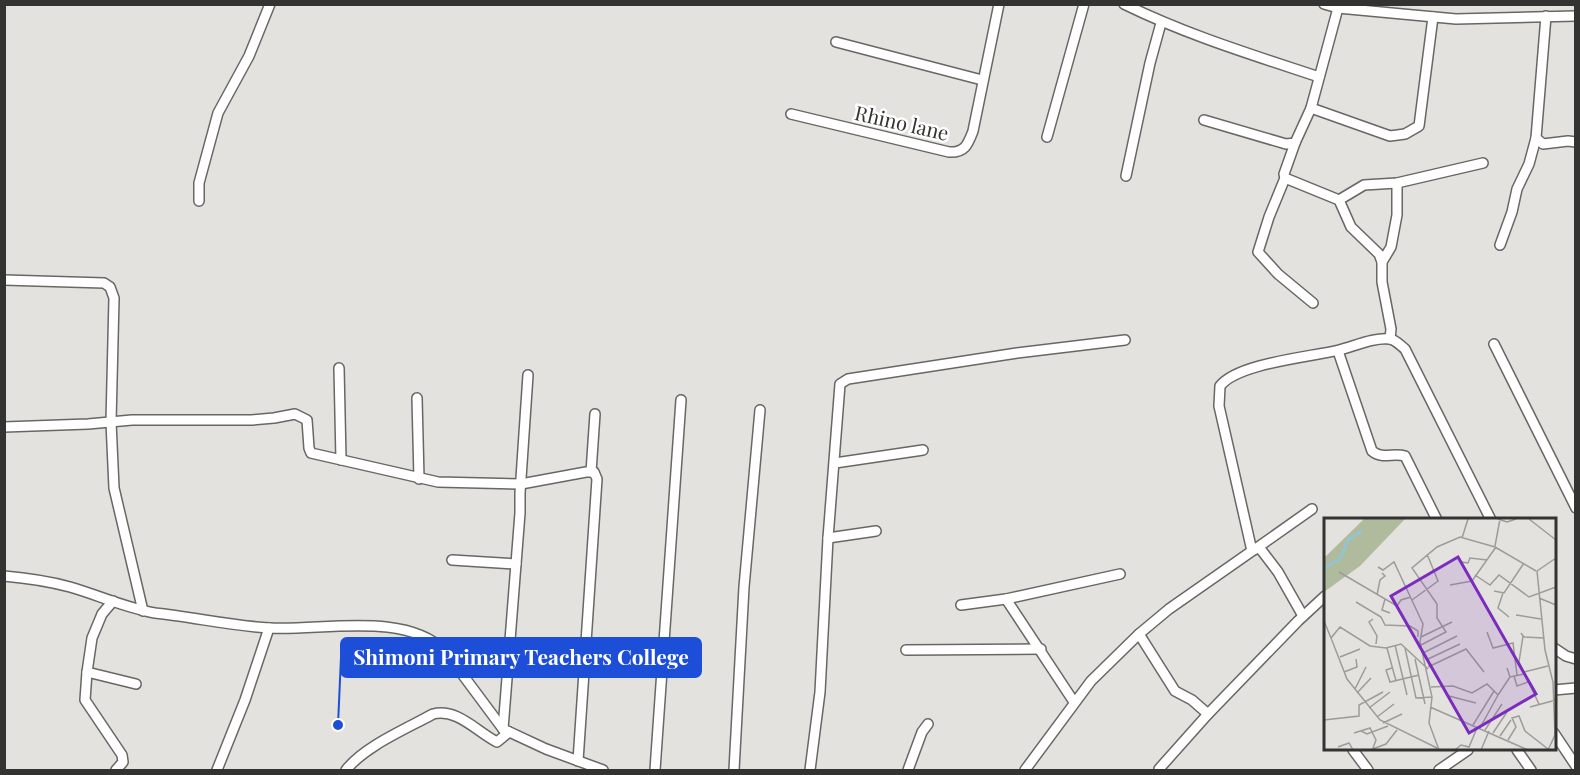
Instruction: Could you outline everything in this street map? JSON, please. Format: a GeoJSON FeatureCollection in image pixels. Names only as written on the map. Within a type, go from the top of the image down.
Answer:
{"type":"FeatureCollection","features":[{"type":"Feature","properties":{"kind":"street"},"geometry":{"type":"LineString","coordinates":[[199,201],[199,183],[218,113],[249,56],[270,4]]}},
{"type":"Feature","properties":{"kind":"street"},"geometry":{"type":"LineString","coordinates":[[1047,137],[1084,4]]}},
{"type":"Feature","properties":{"kind":"street"},"geometry":{"type":"LineString","coordinates":[[1124,4],[1161,23],[1319,77]]}},
{"type":"Feature","properties":{"kind":"street"},"geometry":{"type":"LineString","coordinates":[[1324,4],[1338,8],[1433,16],[1507,19],[1575,16]]}},
{"type":"Feature","properties":{"kind":"street","name":"Rhino lane"},"geometry":{"type":"LineString","coordinates":[[791,114],[958,152],[964,149],[973,131],[997,5]]}},
{"type":"Feature","properties":{"kind":"street"},"geometry":{"type":"LineString","coordinates":[[1313,303],[1278,274],[1258,252],[1295,143],[1311,108],[1338,8]]}},
{"type":"Feature","properties":{"kind":"street"},"geometry":{"type":"LineString","coordinates":[[1311,108],[1390,136],[1413,131],[1419,126],[1433,16]]}},
{"type":"Feature","properties":{"kind":"street"},"geometry":{"type":"LineString","coordinates":[[1500,245],[1536,138],[1546,16]]}},
{"type":"Feature","properties":{"kind":"street"},"geometry":{"type":"LineString","coordinates":[[1126,176],[1150,63],[1161,23]]}},
{"type":"Feature","properties":{"kind":"street"},"geometry":{"type":"LineString","coordinates":[[836,42],[982,80]]}},
{"type":"Feature","properties":{"kind":"street"},"geometry":{"type":"LineString","coordinates":[[1204,120],[1286,144],[1295,143]]}},
{"type":"Feature","properties":{"kind":"street"},"geometry":{"type":"LineString","coordinates":[[1536,138],[1543,144],[1575,142]]}},
{"type":"Feature","properties":{"kind":"street"},"geometry":{"type":"LineString","coordinates":[[1339,200],[1364,185],[1397,183],[1483,163]]}},
{"type":"Feature","properties":{"kind":"street"},"geometry":{"type":"LineString","coordinates":[[1285,178],[1339,200],[1351,227],[1379,254],[1391,329],[1390,339]]}},
{"type":"Feature","properties":{"kind":"street"},"geometry":{"type":"LineString","coordinates":[[1382,262],[1391,247],[1397,215],[1397,183]]}},
{"type":"Feature","properties":{"kind":"street"},"geometry":{"type":"LineString","coordinates":[[4,280],[104,283],[110,286],[114,297],[111,422],[114,488],[143,611]]}},
{"type":"Feature","properties":{"kind":"street"},"geometry":{"type":"LineString","coordinates":[[1303,616],[1278,572],[1255,549],[1219,406],[1220,386],[1229,378],[1308,355],[1338,351],[1363,343],[1390,339],[1405,350],[1490,518]]}},
{"type":"Feature","properties":{"kind":"street"},"geometry":{"type":"LineString","coordinates":[[810,771],[820,692],[828,538],[840,384],[843,381],[1017,353],[1125,340]]}},
{"type":"Feature","properties":{"kind":"street"},"geometry":{"type":"LineString","coordinates":[[1494,344],[1575,508]]}},
{"type":"Feature","properties":{"kind":"street"},"geometry":{"type":"LineString","coordinates":[[1338,351],[1372,451],[1384,457],[1395,454],[1405,456],[1436,518]]}},
{"type":"Feature","properties":{"kind":"street"},"geometry":{"type":"LineString","coordinates":[[339,368],[341,460]]}},
{"type":"Feature","properties":{"kind":"street"},"geometry":{"type":"LineString","coordinates":[[346,771],[360,757],[374,748],[432,714],[443,711],[454,714],[497,742],[506,730],[528,375]]}},
{"type":"Feature","properties":{"kind":"street"},"geometry":{"type":"LineString","coordinates":[[417,398],[419,479]]}},
{"type":"Feature","properties":{"kind":"street"},"geometry":{"type":"LineString","coordinates":[[656,771],[681,400]]}},
{"type":"Feature","properties":{"kind":"street"},"geometry":{"type":"LineString","coordinates":[[734,771],[744,587],[760,410]]}},
{"type":"Feature","properties":{"kind":"street"},"geometry":{"type":"LineString","coordinates":[[4,427],[182,419],[252,420],[296,414],[307,420],[311,453],[419,479],[438,482],[520,484],[591,472],[597,475],[578,761]]}},
{"type":"Feature","properties":{"kind":"street"},"geometry":{"type":"LineString","coordinates":[[591,472],[595,414]]}},
{"type":"Feature","properties":{"kind":"street"},"geometry":{"type":"LineString","coordinates":[[834,463],[923,450]]}},
{"type":"Feature","properties":{"kind":"street"},"geometry":{"type":"LineString","coordinates":[[1025,771],[1091,681],[1139,634],[1169,609],[1312,509]]}},
{"type":"Feature","properties":{"kind":"street"},"geometry":{"type":"LineString","coordinates":[[828,538],[876,531]]}},
{"type":"Feature","properties":{"kind":"street"},"geometry":{"type":"LineString","coordinates":[[452,560],[516,564]]}},
{"type":"Feature","properties":{"kind":"street"},"geometry":{"type":"LineString","coordinates":[[961,605],[1006,599],[1120,574]]}},
{"type":"Feature","properties":{"kind":"street"},"geometry":{"type":"LineString","coordinates":[[4,576],[59,585],[143,611],[270,628],[372,627],[402,630],[422,636],[440,645],[446,651],[506,730],[603,771]]}},
{"type":"Feature","properties":{"kind":"street"},"geometry":{"type":"LineString","coordinates":[[1159,769],[1208,714],[1324,597]]}},
{"type":"Feature","properties":{"kind":"street"},"geometry":{"type":"LineString","coordinates":[[1006,599],[1074,702]]}},
{"type":"Feature","properties":{"kind":"street"},"geometry":{"type":"LineString","coordinates":[[112,601],[96,625],[87,672],[86,703],[123,758],[122,766],[116,771]]}},
{"type":"Feature","properties":{"kind":"street"},"geometry":{"type":"LineString","coordinates":[[217,771],[270,628]]}},
{"type":"Feature","properties":{"kind":"street"},"geometry":{"type":"LineString","coordinates":[[1139,634],[1173,689],[1192,700],[1208,714]]}},
{"type":"Feature","properties":{"kind":"street"},"geometry":{"type":"LineString","coordinates":[[906,650],[1041,649]]}},
{"type":"Feature","properties":{"kind":"street"},"geometry":{"type":"LineString","coordinates":[[1556,654],[1575,659]]}},
{"type":"Feature","properties":{"kind":"street"},"geometry":{"type":"LineString","coordinates":[[87,672],[136,684]]}},
{"type":"Feature","properties":{"kind":"street"},"geometry":{"type":"LineString","coordinates":[[1556,690],[1575,688]]}},
{"type":"Feature","properties":{"kind":"street"},"geometry":{"type":"LineString","coordinates":[[908,771],[922,732],[928,724]]}},
{"type":"Feature","properties":{"kind":"street"},"geometry":{"type":"LineString","coordinates":[[1556,736],[1575,766]]}},
{"type":"Feature","properties":{"kind":"street"},"geometry":{"type":"LineString","coordinates":[[1354,751],[1368,771]]}},
{"type":"Feature","properties":{"kind":"street"},"geometry":{"type":"LineString","coordinates":[[1439,771],[1467,751]]}},
{"type":"Feature","properties":{"kind":"street"},"geometry":{"type":"LineString","coordinates":[[1518,751],[1531,771]]}},
{"type":"Feature","properties":{"kind":"place","name":"Shimoni Primary Teachers College"},"geometry":{"type":"Point","coordinates":[338,725]}}]}
